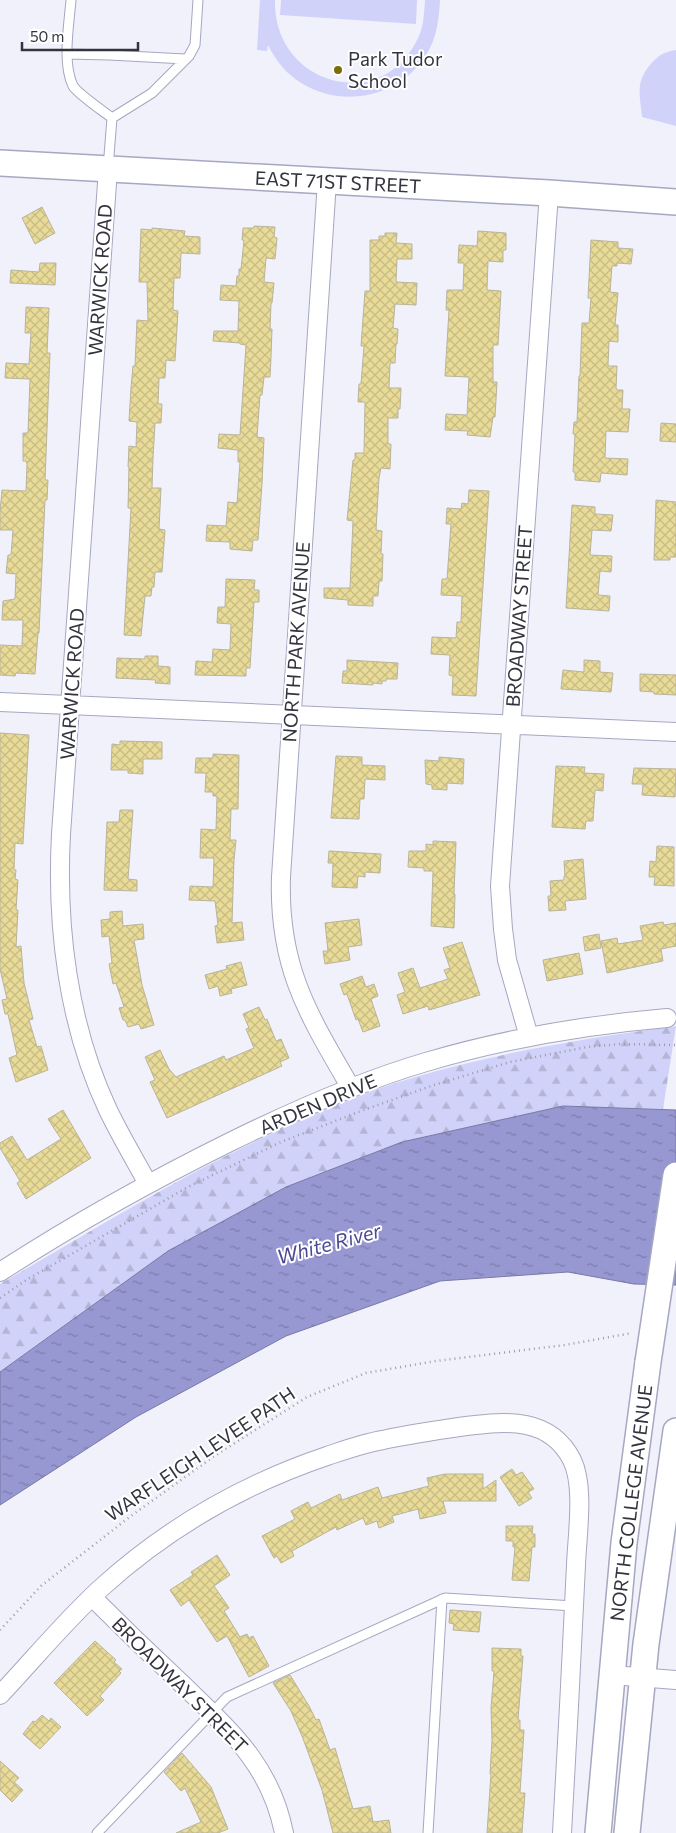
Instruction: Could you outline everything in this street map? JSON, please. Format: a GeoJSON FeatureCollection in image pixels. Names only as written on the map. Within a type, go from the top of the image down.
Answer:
{"type":"FeatureCollection","features":[{"type":"Feature","properties":{"kind":"main road","name":"EAST 71ST STREET"},"geometry":{"type":"LineString","coordinates":[[0,163],[550,193],[676,202]]}},
{"type":"Feature","properties":{"kind":"main road","name":"NORTH COLLEGE AVENUE"},"geometry":{"type":"LineString","coordinates":[[598,1833],[624,1543],[648,1362],[676,1175]]}},
{"type":"Feature","properties":{"kind":"main road","name":"NORTH COLLEGE AVENUE"},"geometry":{"type":"LineString","coordinates":[[627,1833],[642,1678],[676,1430]]}},
{"type":"Feature","properties":{"kind":"street","name":"WARWICK ROAD"},"geometry":{"type":"LineString","coordinates":[[108,168],[59,870],[62,928],[70,985],[83,1042],[108,1110],[148,1184]]}},
{"type":"Feature","properties":{"kind":"street","name":"NORTH PARK AVENUE"},"geometry":{"type":"LineString","coordinates":[[327,181],[280,907],[294,978],[304,1006],[351,1088]]}},
{"type":"Feature","properties":{"kind":"street","name":"BROADWAY STREET"},"geometry":{"type":"LineString","coordinates":[[529,1037],[510,974],[505,944],[500,886],[550,193]]}},
{"type":"Feature","properties":{"kind":"street"},"geometry":{"type":"LineString","coordinates":[[0,702],[676,732]]}},
{"type":"Feature","properties":{"kind":"street","name":"ARDEN DRIVE"},"geometry":{"type":"LineString","coordinates":[[0,1272],[148,1184],[281,1118],[351,1088],[425,1062],[529,1037],[601,1024],[667,1018]]}},
{"type":"Feature","properties":{"kind":"street"},"geometry":{"type":"LineString","coordinates":[[0,1696],[92,1597],[136,1559],[183,1525],[238,1493],[311,1461],[381,1440],[439,1429],[480,1424],[529,1424],[552,1436],[567,1452],[575,1468],[579,1484],[562,1833]]}},
{"type":"Feature","properties":{"kind":"street","name":"BROADWAY STREET"},"geometry":{"type":"LineString","coordinates":[[92,1597],[240,1742],[258,1768],[276,1806],[284,1833]]}},
{"type":"Feature","properties":{"kind":"street"},"geometry":{"type":"LineString","coordinates":[[612,1674],[676,1680]]}},
{"type":"Feature","properties":{"kind":"lane"},"geometry":{"type":"LineString","coordinates":[[71,0],[67,54],[68,71],[74,87],[112,118]]}},
{"type":"Feature","properties":{"kind":"lane"},"geometry":{"type":"LineString","coordinates":[[112,118],[152,93],[189,56],[196,45],[198,0]]}},
{"type":"Feature","properties":{"kind":"lane"},"geometry":{"type":"LineString","coordinates":[[67,54],[185,59]]}},
{"type":"Feature","properties":{"kind":"lane"},"geometry":{"type":"LineString","coordinates":[[108,168],[112,118]]}},
{"type":"Feature","properties":{"kind":"lane"},"geometry":{"type":"LineString","coordinates":[[428,1833],[442,1600]]}},
{"type":"Feature","properties":{"kind":"lane"},"geometry":{"type":"LineString","coordinates":[[97,1833],[227,1697],[442,1600],[574,1606]]}},
{"type":"Feature","properties":{"kind":"path"},"geometry":{"type":"LineString","coordinates":[[0,1298],[28,1279],[188,1188],[281,1142],[361,1111],[434,1085],[510,1062],[587,1047],[620,1044],[676,1045]]}},
{"type":"Feature","properties":{"kind":"path","name":"WARFLEIGH LEVEE PATH"},"geometry":{"type":"LineString","coordinates":[[0,1630],[41,1586],[125,1521],[213,1457],[307,1397],[366,1373],[436,1361],[565,1345],[630,1332],[639,1333]]}},
{"type":"Feature","properties":{"kind":"green space"},"geometry":{"type":"Polygon","coordinates":[[[260,0],[275,0],[279,29],[292,53],[310,70],[333,80],[357,82],[381,77],[402,62],[420,33],[425,0],[440,0],[433,42],[415,69],[387,89],[353,97],[319,92],[303,84],[282,67],[268,45],[267,51],[257,50],[260,0]]]}},
{"type":"Feature","properties":{"kind":"green space"},"geometry":{"type":"Polygon","coordinates":[[[281,0],[417,0],[416,24],[280,15],[281,0]]]}},
{"type":"Feature","properties":{"kind":"green space"},"geometry":{"type":"Polygon","coordinates":[[[676,50],[676,126],[642,117],[640,84],[645,72],[659,56],[676,50]]]}},
{"type":"Feature","properties":{"kind":"green space"},"geometry":{"type":"Polygon","coordinates":[[[676,1026],[663,1109],[563,1106],[402,1142],[286,1187],[168,1251],[0,1372],[0,1284],[128,1209],[227,1156],[325,1108],[410,1078],[454,1066],[542,1047],[676,1026]]]}},
{"type":"Feature","properties":{"kind":"water","name":"White River"},"geometry":{"type":"Polygon","coordinates":[[[563,1106],[676,1110],[676,1285],[634,1284],[568,1272],[440,1281],[286,1336],[136,1417],[0,1505],[0,1372],[168,1251],[286,1187],[402,1142],[563,1106]]]}},
{"type":"Feature","properties":{"kind":"building"},"geometry":{"type":"Polygon","coordinates":[[[42,207],[55,233],[35,244],[22,218],[42,207]]]}},
{"type":"Feature","properties":{"kind":"building"},"geometry":{"type":"Polygon","coordinates":[[[254,226],[275,227],[274,237],[277,238],[275,259],[266,258],[264,282],[274,283],[271,303],[271,357],[270,377],[264,377],[262,395],[260,395],[257,437],[264,438],[262,484],[258,540],[253,540],[252,551],[230,549],[230,542],[206,541],[207,525],[226,526],[228,502],[237,503],[240,462],[238,462],[238,450],[218,448],[219,434],[240,435],[246,345],[213,341],[214,331],[238,331],[239,301],[220,300],[221,285],[236,286],[239,269],[241,269],[244,240],[242,240],[243,228],[254,228],[254,226]]]}},
{"type":"Feature","properties":{"kind":"building"},"geometry":{"type":"Polygon","coordinates":[[[152,228],[185,231],[184,236],[200,237],[200,254],[181,253],[180,278],[174,278],[173,310],[178,311],[175,361],[166,360],[165,378],[159,378],[158,404],[162,404],[161,423],[155,423],[153,458],[152,488],[161,488],[159,529],[165,530],[162,572],[155,572],[151,596],[145,596],[141,636],[124,635],[131,508],[128,508],[129,446],[136,447],[137,422],[129,421],[133,366],[135,366],[137,320],[148,321],[147,282],[139,282],[141,229],[152,230],[152,228]]]}},
{"type":"Feature","properties":{"kind":"building"},"geometry":{"type":"Polygon","coordinates":[[[478,231],[506,233],[506,250],[503,250],[503,262],[488,261],[487,290],[501,291],[498,345],[493,345],[493,382],[497,382],[495,417],[493,417],[490,437],[467,435],[468,431],[445,430],[446,414],[467,415],[469,377],[445,376],[449,310],[446,310],[447,290],[463,290],[464,263],[458,263],[459,245],[477,246],[478,231]]]}},
{"type":"Feature","properties":{"kind":"building"},"geometry":{"type":"Polygon","coordinates":[[[385,233],[397,233],[396,243],[412,244],[412,259],[397,259],[396,282],[417,283],[416,305],[395,304],[393,328],[398,329],[397,344],[395,363],[390,363],[389,388],[401,388],[398,418],[388,418],[388,444],[391,444],[390,469],[381,468],[379,478],[376,530],[382,531],[382,581],[379,581],[378,596],[373,596],[373,606],[348,605],[348,600],[324,598],[324,588],[350,588],[353,521],[347,520],[353,460],[355,460],[355,453],[364,453],[365,402],[358,402],[364,346],[361,346],[365,291],[370,291],[370,240],[379,240],[379,236],[385,236],[385,233]]]}},
{"type":"Feature","properties":{"kind":"building"},"geometry":{"type":"Polygon","coordinates":[[[591,240],[618,242],[618,248],[633,249],[631,264],[617,263],[617,266],[612,266],[610,292],[618,293],[615,325],[618,325],[618,342],[609,341],[608,366],[617,366],[616,388],[617,390],[623,390],[622,409],[630,409],[628,432],[606,431],[605,458],[628,459],[627,475],[601,473],[600,482],[575,480],[575,472],[573,472],[575,434],[573,434],[574,422],[577,422],[582,323],[589,323],[591,298],[588,298],[591,240]]]}},
{"type":"Feature","properties":{"kind":"building"},"geometry":{"type":"Polygon","coordinates":[[[40,263],[56,263],[55,285],[10,283],[11,270],[39,272],[40,263]]]}},
{"type":"Feature","properties":{"kind":"building"},"geometry":{"type":"Polygon","coordinates":[[[26,307],[49,308],[47,353],[50,353],[45,480],[48,480],[47,500],[45,500],[39,633],[35,674],[16,673],[15,676],[0,675],[0,645],[22,646],[23,620],[2,620],[3,601],[15,599],[16,574],[6,573],[8,555],[11,555],[13,530],[0,530],[0,512],[2,490],[26,491],[27,464],[26,461],[23,461],[23,433],[28,433],[30,379],[5,378],[6,363],[29,364],[31,333],[25,333],[26,307]]]}},
{"type":"Feature","properties":{"kind":"building"},"geometry":{"type":"Polygon","coordinates":[[[661,423],[676,424],[676,442],[660,441],[661,423]]]}},
{"type":"Feature","properties":{"kind":"building"},"geometry":{"type":"Polygon","coordinates":[[[469,490],[489,491],[476,696],[452,695],[453,676],[449,675],[450,655],[431,654],[432,637],[456,638],[457,622],[461,622],[462,596],[441,595],[442,579],[447,579],[451,524],[446,524],[447,508],[461,509],[462,503],[468,504],[469,490]]]}},
{"type":"Feature","properties":{"kind":"building"},"geometry":{"type":"Polygon","coordinates":[[[656,500],[676,502],[676,557],[670,557],[670,560],[654,560],[656,500]]]}},
{"type":"Feature","properties":{"kind":"building"},"geometry":{"type":"Polygon","coordinates":[[[572,505],[595,507],[595,514],[613,515],[611,531],[592,530],[590,555],[612,556],[611,572],[600,571],[598,595],[610,596],[609,611],[566,608],[572,505]]]}},
{"type":"Feature","properties":{"kind":"building"},"geometry":{"type":"Polygon","coordinates":[[[226,579],[255,580],[254,590],[259,590],[259,602],[254,602],[250,668],[246,668],[246,676],[195,675],[196,661],[212,662],[213,649],[230,650],[231,624],[217,623],[218,607],[225,607],[226,579]]]}},
{"type":"Feature","properties":{"kind":"building"},"geometry":{"type":"Polygon","coordinates":[[[145,656],[158,656],[158,666],[170,667],[170,684],[155,683],[156,680],[116,678],[117,658],[145,659],[145,656]]]}},
{"type":"Feature","properties":{"kind":"building"},"geometry":{"type":"Polygon","coordinates":[[[347,660],[398,663],[397,679],[386,679],[386,681],[382,681],[382,684],[373,683],[373,685],[342,683],[343,671],[347,671],[347,660]]]}},
{"type":"Feature","properties":{"kind":"building"},"geometry":{"type":"Polygon","coordinates":[[[584,660],[600,661],[600,672],[613,673],[611,692],[561,689],[563,670],[584,672],[584,660]]]}},
{"type":"Feature","properties":{"kind":"building"},"geometry":{"type":"Polygon","coordinates":[[[640,674],[676,675],[676,695],[640,691],[640,674]]]}},
{"type":"Feature","properties":{"kind":"building"},"geometry":{"type":"Polygon","coordinates":[[[0,733],[29,735],[23,844],[15,843],[14,870],[16,870],[15,879],[18,880],[16,947],[21,946],[24,983],[33,1019],[29,1020],[37,1047],[41,1046],[48,1070],[16,1082],[9,1058],[17,1055],[8,1014],[5,1014],[2,1000],[7,999],[0,969],[0,733]]]}},
{"type":"Feature","properties":{"kind":"building"},"geometry":{"type":"Polygon","coordinates":[[[120,741],[162,742],[162,759],[143,759],[143,774],[128,773],[128,770],[111,770],[112,744],[120,745],[120,741]]]}},
{"type":"Feature","properties":{"kind":"building"},"geometry":{"type":"Polygon","coordinates":[[[213,754],[239,755],[238,809],[231,809],[230,840],[236,840],[232,923],[242,922],[244,940],[217,943],[215,926],[218,925],[215,901],[189,900],[190,886],[213,887],[214,858],[200,858],[201,829],[216,830],[217,796],[213,796],[213,792],[205,792],[206,773],[195,773],[196,758],[213,758],[213,754]]]}},
{"type":"Feature","properties":{"kind":"building"},"geometry":{"type":"Polygon","coordinates":[[[336,756],[362,757],[362,765],[385,766],[385,780],[365,779],[364,799],[360,799],[359,819],[331,818],[336,756]]]}},
{"type":"Feature","properties":{"kind":"building"},"geometry":{"type":"Polygon","coordinates":[[[439,757],[464,759],[463,784],[447,783],[447,790],[432,789],[432,785],[426,784],[425,760],[439,761],[439,757]]]}},
{"type":"Feature","properties":{"kind":"building"},"geometry":{"type":"Polygon","coordinates":[[[556,766],[585,767],[584,773],[604,774],[603,791],[595,790],[593,821],[586,821],[585,829],[552,827],[556,766]]]}},
{"type":"Feature","properties":{"kind":"building"},"geometry":{"type":"Polygon","coordinates":[[[634,768],[676,769],[675,797],[642,795],[643,784],[632,784],[634,768]]]}},
{"type":"Feature","properties":{"kind":"building"},"geometry":{"type":"Polygon","coordinates":[[[120,810],[133,810],[128,879],[137,880],[137,891],[104,890],[107,822],[119,822],[120,810]]]}},
{"type":"Feature","properties":{"kind":"building"},"geometry":{"type":"Polygon","coordinates":[[[433,841],[456,842],[454,928],[431,926],[433,871],[424,871],[424,868],[408,867],[409,851],[426,851],[426,844],[433,845],[433,841]]]}},
{"type":"Feature","properties":{"kind":"building"},"geometry":{"type":"Polygon","coordinates":[[[657,846],[674,847],[674,886],[654,885],[655,877],[649,877],[650,861],[656,862],[657,846]]]}},
{"type":"Feature","properties":{"kind":"building"},"geometry":{"type":"Polygon","coordinates":[[[329,851],[381,854],[380,873],[365,872],[365,877],[358,876],[357,888],[332,887],[333,863],[328,863],[329,851]]]}},
{"type":"Feature","properties":{"kind":"building"},"geometry":{"type":"Polygon","coordinates":[[[583,859],[586,899],[565,901],[566,910],[549,911],[550,881],[564,880],[564,861],[583,859]]]}},
{"type":"Feature","properties":{"kind":"building"},"geometry":{"type":"Polygon","coordinates":[[[122,911],[123,926],[143,924],[144,939],[134,940],[142,985],[154,1025],[141,1029],[139,1024],[128,1027],[125,1020],[123,1020],[119,1008],[124,1007],[116,983],[113,984],[109,964],[112,963],[109,936],[102,937],[101,920],[110,919],[110,912],[122,911]]]}},
{"type":"Feature","properties":{"kind":"building"},"geometry":{"type":"Polygon","coordinates":[[[359,919],[362,945],[348,947],[350,960],[325,964],[323,951],[328,951],[325,923],[359,919]]]}},
{"type":"Feature","properties":{"kind":"building"},"geometry":{"type":"Polygon","coordinates":[[[663,922],[664,925],[676,923],[676,946],[661,949],[663,961],[607,973],[601,941],[617,938],[618,944],[643,940],[640,926],[663,922]]]}},
{"type":"Feature","properties":{"kind":"building"},"geometry":{"type":"Polygon","coordinates":[[[599,934],[601,948],[585,951],[583,937],[599,934]]]}},
{"type":"Feature","properties":{"kind":"building"},"geometry":{"type":"Polygon","coordinates":[[[462,942],[480,995],[429,1010],[428,1006],[403,1014],[397,995],[405,992],[398,973],[413,968],[420,988],[448,979],[444,970],[450,968],[443,948],[462,942]]]}},
{"type":"Feature","properties":{"kind":"building"},"geometry":{"type":"Polygon","coordinates":[[[579,953],[583,974],[547,981],[543,960],[579,953]]]}},
{"type":"Feature","properties":{"kind":"building"},"geometry":{"type":"Polygon","coordinates":[[[241,962],[247,985],[231,989],[232,993],[220,996],[218,986],[209,989],[205,975],[227,969],[226,966],[241,962]]]}},
{"type":"Feature","properties":{"kind":"building"},"geometry":{"type":"Polygon","coordinates":[[[362,976],[366,987],[374,984],[378,996],[371,999],[380,1026],[363,1032],[358,1019],[356,1020],[347,994],[344,995],[340,984],[362,976]]]}},
{"type":"Feature","properties":{"kind":"building"},"geometry":{"type":"Polygon","coordinates":[[[259,1007],[265,1020],[267,1019],[276,1041],[281,1039],[289,1058],[280,1062],[282,1066],[167,1118],[150,1082],[155,1080],[145,1057],[160,1050],[169,1069],[176,1077],[224,1056],[226,1060],[254,1048],[246,1029],[249,1028],[243,1014],[259,1007]]]}},
{"type":"Feature","properties":{"kind":"building"},"geometry":{"type":"Polygon","coordinates":[[[63,1110],[91,1158],[26,1199],[17,1183],[20,1181],[0,1148],[0,1143],[12,1136],[27,1160],[61,1139],[48,1119],[63,1110]]]}},
{"type":"Feature","properties":{"kind":"building"},"geometry":{"type":"Polygon","coordinates":[[[512,1469],[516,1475],[522,1472],[534,1489],[528,1492],[532,1498],[519,1506],[500,1477],[512,1469]]]}},
{"type":"Feature","properties":{"kind":"building"},"geometry":{"type":"Polygon","coordinates":[[[445,1474],[483,1474],[483,1489],[496,1480],[496,1501],[443,1501],[446,1513],[420,1519],[418,1509],[392,1516],[394,1522],[379,1528],[377,1521],[366,1525],[363,1518],[337,1530],[336,1527],[292,1551],[294,1556],[281,1563],[277,1556],[274,1558],[262,1536],[295,1519],[291,1511],[308,1502],[311,1508],[340,1494],[342,1500],[378,1487],[382,1498],[429,1486],[427,1478],[445,1474]]]}},
{"type":"Feature","properties":{"kind":"building"},"geometry":{"type":"Polygon","coordinates":[[[506,1526],[533,1526],[532,1534],[535,1534],[535,1547],[532,1547],[529,1581],[512,1580],[515,1547],[513,1547],[513,1541],[506,1541],[506,1526]]]}},
{"type":"Feature","properties":{"kind":"building"},"geometry":{"type":"Polygon","coordinates":[[[217,1555],[230,1575],[214,1586],[229,1608],[224,1611],[240,1637],[247,1634],[249,1638],[253,1636],[269,1666],[249,1677],[227,1636],[217,1642],[189,1600],[181,1606],[170,1590],[193,1575],[191,1572],[217,1555]]]}},
{"type":"Feature","properties":{"kind":"building"},"geometry":{"type":"Polygon","coordinates":[[[450,1610],[481,1612],[479,1632],[453,1630],[454,1624],[449,1623],[450,1610]]]}},
{"type":"Feature","properties":{"kind":"building"},"geometry":{"type":"Polygon","coordinates":[[[95,1641],[116,1660],[114,1662],[122,1669],[119,1671],[121,1673],[100,1696],[104,1700],[87,1716],[54,1683],[95,1641]]]}},
{"type":"Feature","properties":{"kind":"building"},"geometry":{"type":"Polygon","coordinates":[[[492,1648],[521,1649],[521,1656],[523,1656],[518,1720],[520,1720],[520,1730],[524,1730],[520,1793],[525,1793],[522,1833],[487,1833],[494,1671],[492,1671],[492,1648]]]}},
{"type":"Feature","properties":{"kind":"building"},"geometry":{"type":"Polygon","coordinates":[[[290,1675],[316,1720],[319,1719],[330,1750],[335,1748],[353,1809],[370,1806],[373,1822],[389,1820],[391,1833],[333,1833],[322,1790],[302,1736],[291,1711],[273,1683],[290,1675]]]}},
{"type":"Feature","properties":{"kind":"building"},"geometry":{"type":"Polygon","coordinates":[[[42,1715],[49,1721],[51,1718],[61,1727],[40,1749],[23,1734],[33,1721],[35,1722],[42,1715]]]}},
{"type":"Feature","properties":{"kind":"building"},"geometry":{"type":"Polygon","coordinates":[[[182,1753],[211,1787],[228,1829],[218,1833],[176,1833],[201,1822],[185,1788],[181,1791],[164,1772],[182,1753]]]}},
{"type":"Feature","properties":{"kind":"building"},"geometry":{"type":"Polygon","coordinates":[[[0,1761],[19,1778],[14,1782],[23,1790],[12,1802],[0,1790],[0,1761]]]}},
{"type":"Feature","properties":{"kind":"place","name":"Park Tudor School"},"geometry":{"type":"Point","coordinates":[338,70]}}]}
